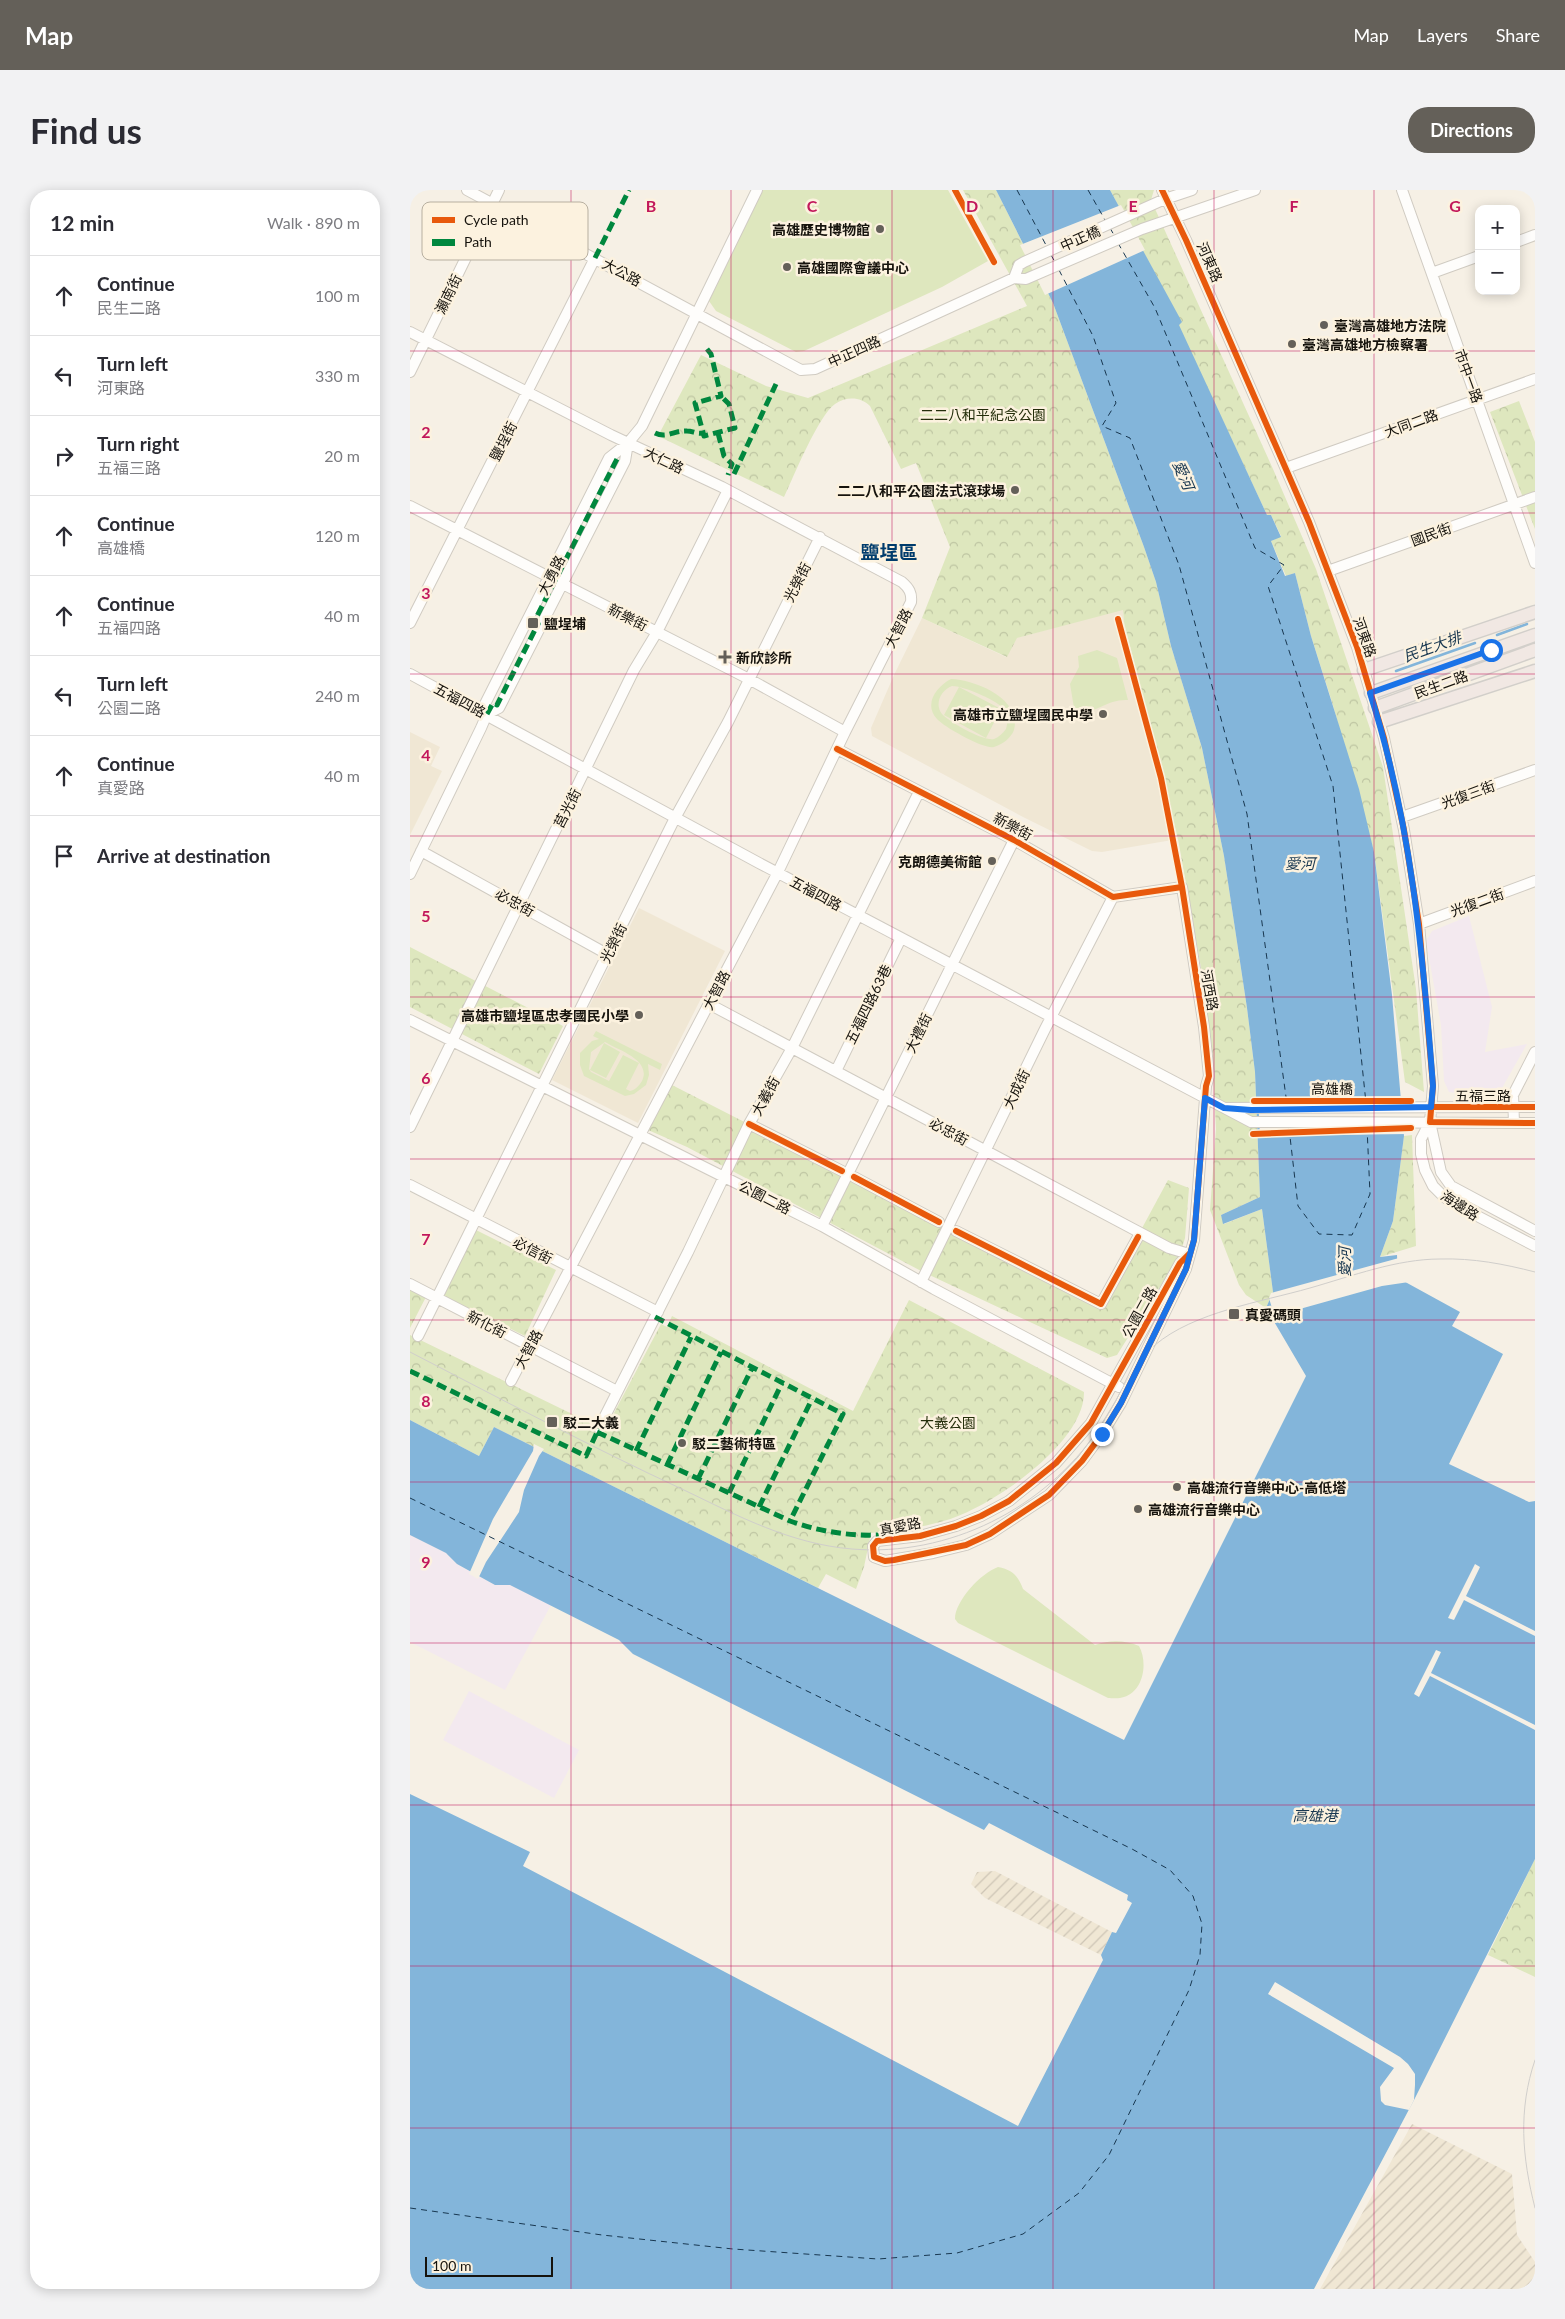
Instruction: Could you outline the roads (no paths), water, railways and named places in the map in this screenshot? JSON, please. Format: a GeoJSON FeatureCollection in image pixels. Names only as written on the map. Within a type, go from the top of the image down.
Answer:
{"type":"FeatureCollection","features":[{"type":"Feature","properties":{"kind":"main road"},"geometry":{"type":"LineString","coordinates":[[1364,670],[1535,612]]}},
{"type":"Feature","properties":{"kind":"main road","name":"民生二路"},"geometry":{"type":"LineString","coordinates":[[1370,693],[1535,635]]}},
{"type":"Feature","properties":{"kind":"main road","name":"民生二路"},"geometry":{"type":"LineString","coordinates":[[1375,708],[1535,650]]}},
{"type":"Feature","properties":{"kind":"main road"},"geometry":{"type":"LineString","coordinates":[[1379,722],[1535,671]]}},
{"type":"Feature","properties":{"kind":"street","name":"大公路"},"geometry":{"type":"LineString","coordinates":[[467,190],[493,202]]}},
{"type":"Feature","properties":{"kind":"street","name":"瀨南街"},"geometry":{"type":"LineString","coordinates":[[493,202],[499,190]]}},
{"type":"Feature","properties":{"kind":"street","name":"大勇路"},"geometry":{"type":"LineString","coordinates":[[410,874],[487,714],[485,704],[609,458],[628,443],[642,426],[757,190]]}},
{"type":"Feature","properties":{"kind":"street"},"geometry":{"type":"LineString","coordinates":[[1164,194],[1192,190]]}},
{"type":"Feature","properties":{"kind":"street"},"geometry":{"type":"LineString","coordinates":[[1176,217],[1255,190]]}},
{"type":"Feature","properties":{"kind":"street","name":"市中一路"},"geometry":{"type":"LineString","coordinates":[[1402,190],[1478,398],[1535,563]]}},
{"type":"Feature","properties":{"kind":"street","name":"中正橋"},"geometry":{"type":"LineString","coordinates":[[1014,278],[1019,265],[1024,262],[1135,213],[1164,194]]}},
{"type":"Feature","properties":{"kind":"street","name":"河東路"},"geometry":{"type":"LineString","coordinates":[[1164,194],[1176,217],[1286,468],[1328,571],[1364,670],[1375,708],[1402,817],[1419,924],[1432,1076],[1430,1122]]}},
{"type":"Feature","properties":{"kind":"street","name":"中正橋"},"geometry":{"type":"LineString","coordinates":[[1033,276],[1142,229],[1176,217]]}},
{"type":"Feature","properties":{"kind":"street"},"geometry":{"type":"LineString","coordinates":[[1520,241],[1535,235]]}},
{"type":"Feature","properties":{"kind":"street","name":"大公路"},"geometry":{"type":"LineString","coordinates":[[588,254],[696,314]]}},
{"type":"Feature","properties":{"kind":"street"},"geometry":{"type":"LineString","coordinates":[[1432,273],[1475,257]]}},
{"type":"Feature","properties":{"kind":"street","name":"鹽埕街"},"geometry":{"type":"LineString","coordinates":[[410,623],[595,258]]}},
{"type":"Feature","properties":{"kind":"street","name":"瀨南街"},"geometry":{"type":"LineString","coordinates":[[410,372],[465,260]]}},
{"type":"Feature","properties":{"kind":"street","name":"中正四路"},"geometry":{"type":"LineString","coordinates":[[696,314],[801,370],[823,365],[1014,278],[1026,279],[1033,276]]}},
{"type":"Feature","properties":{"kind":"street","name":"大仁路"},"geometry":{"type":"LineString","coordinates":[[410,332],[628,443],[728,490],[820,537],[902,582],[908,587],[912,595]]}},
{"type":"Feature","properties":{"kind":"street","name":"大同二路"},"geometry":{"type":"LineString","coordinates":[[1286,468],[1535,379]]}},
{"type":"Feature","properties":{"kind":"street","name":"大勇路"},"geometry":{"type":"LineString","coordinates":[[487,714],[499,708],[625,461],[628,443]]}},
{"type":"Feature","properties":{"kind":"street","name":"莒光街"},"geometry":{"type":"LineString","coordinates":[[410,1127],[634,670],[656,632],[728,490]]}},
{"type":"Feature","properties":{"kind":"street","name":"國民街"},"geometry":{"type":"LineString","coordinates":[[1328,571],[1535,497]]}},
{"type":"Feature","properties":{"kind":"street","name":"新樂街"},"geometry":{"type":"LineString","coordinates":[[410,506],[749,679],[845,732]]}},
{"type":"Feature","properties":{"kind":"street","name":"光榮街"},"geometry":{"type":"LineString","coordinates":[[418,1336],[675,818],[749,679],[820,537]]}},
{"type":"Feature","properties":{"kind":"street","name":"大智路"},"geometry":{"type":"LineString","coordinates":[[511,1381],[778,872],[845,732],[911,602],[912,595]]}},
{"type":"Feature","properties":{"kind":"street","name":"五福四路"},"geometry":{"type":"LineString","coordinates":[[410,674],[900,938],[1251,1122],[1404,1122]]}},
{"type":"Feature","properties":{"kind":"street","name":"新樂街"},"geometry":{"type":"LineString","coordinates":[[837,749],[1014,840],[1113,897]]}},
{"type":"Feature","properties":{"kind":"street","name":"光復三街"},"geometry":{"type":"LineString","coordinates":[[1402,817],[1535,770]]}},
{"type":"Feature","properties":{"kind":"street","name":"大義街"},"geometry":{"type":"LineString","coordinates":[[600,1428],[749,1124],[792,1048],[919,792]]}},
{"type":"Feature","properties":{"kind":"street","name":"大禮街"},"geometry":{"type":"LineString","coordinates":[[822,1226],[1014,840]]}},
{"type":"Feature","properties":{"kind":"street","name":"必忠街"},"geometry":{"type":"LineString","coordinates":[[421,851],[607,954]]}},
{"type":"Feature","properties":{"kind":"street","name":"光復二街"},"geometry":{"type":"LineString","coordinates":[[1419,924],[1535,881]]}},
{"type":"Feature","properties":{"kind":"street","name":"河西路"},"geometry":{"type":"LineString","coordinates":[[1113,897],[1182,886],[1204,1027],[1209,1076],[1205,1098]]}},
{"type":"Feature","properties":{"kind":"street","name":"大成街"},"geometry":{"type":"LineString","coordinates":[[921,1282],[1113,897]]}},
{"type":"Feature","properties":{"kind":"street","name":"五福四路63巷"},"geometry":{"type":"LineString","coordinates":[[836,1071],[900,938]]}},
{"type":"Feature","properties":{"kind":"street","name":"必忠街"},"geometry":{"type":"LineString","coordinates":[[709,1004],[1169,1248],[1189,1254]]}},
{"type":"Feature","properties":{"kind":"street","name":"公園二路"},"geometry":{"type":"LineString","coordinates":[[410,1020],[822,1226],[921,1282],[1126,1391],[1184,1273],[1194,1240],[1205,1098]]}},
{"type":"Feature","properties":{"kind":"street"},"geometry":{"type":"LineString","coordinates":[[1514,1123],[1514,1095],[1535,1052]]}},
{"type":"Feature","properties":{"kind":"street","name":"五福三路"},"geometry":{"type":"LineString","coordinates":[[1403,1108],[1535,1107]]}},
{"type":"Feature","properties":{"kind":"street","name":"五福四路"},"geometry":{"type":"LineString","coordinates":[[1224,1108],[1251,1110]]}},
{"type":"Feature","properties":{"kind":"street","name":"高雄橋"},"geometry":{"type":"LineString","coordinates":[[1251,1110],[1403,1108]]}},
{"type":"Feature","properties":{"kind":"street","name":"五福三路"},"geometry":{"type":"LineString","coordinates":[[1404,1122],[1535,1123]]}},
{"type":"Feature","properties":{"kind":"street","name":"海邊路"},"geometry":{"type":"LineString","coordinates":[[1430,1122],[1440,1172],[1451,1186],[1535,1231]]}},
{"type":"Feature","properties":{"kind":"street","name":"海邊路"},"geometry":{"type":"LineString","coordinates":[[1430,1122],[1421,1139],[1421,1154],[1425,1170],[1433,1186],[1460,1207],[1535,1246]]}},
{"type":"Feature","properties":{"kind":"street"},"geometry":{"type":"LineString","coordinates":[[749,1124],[842,1171]]}},
{"type":"Feature","properties":{"kind":"street"},"geometry":{"type":"LineString","coordinates":[[854,1177],[939,1222]]}},
{"type":"Feature","properties":{"kind":"street","name":"必信街"},"geometry":{"type":"LineString","coordinates":[[410,1185],[476,1221],[658,1312]]}},
{"type":"Feature","properties":{"kind":"street"},"geometry":{"type":"LineString","coordinates":[[956,1231],[1101,1304],[1138,1237]]}},
{"type":"Feature","properties":{"kind":"street","name":"公園二路"},"geometry":{"type":"LineString","coordinates":[[1115,1384],[1180,1264],[1189,1254]]}},
{"type":"Feature","properties":{"kind":"street","name":"新化街"},"geometry":{"type":"LineString","coordinates":[[410,1284],[617,1391]]}},
{"type":"Feature","properties":{"kind":"street","name":"真愛路"},"geometry":{"type":"LineString","coordinates":[[1115,1384],[1091,1423],[1056,1463],[1009,1501],[956,1526],[920,1536],[877,1541],[873,1546],[874,1557],[884,1561],[894,1560],[966,1545],[990,1534],[1022,1515],[1049,1495],[1082,1461],[1102,1434],[1126,1391]]}},
{"type":"Feature","properties":{"kind":"water","name":"高雄港"},"geometry":{"type":"Polygon","coordinates":[[[996,190],[1110,190],[1182,322],[1179,325],[1267,515],[1271,515],[1281,537],[1271,541],[1285,576],[1295,573],[1311,636],[1359,789],[1374,852],[1392,995],[1404,1136],[1393,1221],[1380,1257],[1397,1255],[1398,1278],[1460,1312],[1452,1326],[1503,1354],[1449,1464],[1529,1502],[1535,1501],[1535,1859],[1414,2100],[1314,2289],[410,2289],[410,1794],[530,1852],[523,1866],[1018,2126],[1103,1960],[1101,1955],[1112,1932],[1116,1933],[1132,1903],[1127,1900],[1128,1895],[989,1823],[984,1830],[633,1654],[619,1640],[510,1585],[495,1585],[457,1564],[446,1553],[410,1535],[410,1420],[479,1456],[494,1427],[1124,1740],[1306,1376],[1266,1308],[1273,1292],[1262,1209],[1223,1224],[1221,1215],[1260,1197],[1255,1072],[1224,856],[1202,748],[1171,646],[1156,582],[1144,547],[1053,303],[996,190]]]}},
{"type":"Feature","properties":{"kind":"waterway","name":"民生大排"},"geometry":{"type":"LineString","coordinates":[[1497,635],[1527,624]]}},
{"type":"Feature","properties":{"kind":"waterway","name":"民生大排"},"geometry":{"type":"LineString","coordinates":[[1396,671],[1475,643]]}},
{"type":"Feature","properties":{"kind":"tram line"},"geometry":{"type":"LineString","coordinates":[[410,1352],[615,1457],[765,1527],[786,1535],[829,1546],[852,1549],[888,1549],[924,1545],[958,1536],[991,1522],[1022,1504],[1051,1483],[1077,1457],[1099,1429],[1138,1363],[1155,1345],[1189,1324],[1229,1309],[1407,1262],[1464,1259],[1500,1264],[1535,1272]]}},
{"type":"Feature","properties":{"kind":"tram line"},"geometry":{"type":"LineString","coordinates":[[1535,2060],[1526,2097],[1524,2115],[1527,2170],[1535,2208]]}},
{"type":"Feature","properties":{"kind":"place","name":"高雄歷史博物館"},"geometry":{"type":"Point","coordinates":[880,229]}},
{"type":"Feature","properties":{"kind":"place","name":"高雄國際會議中心"},"geometry":{"type":"Point","coordinates":[787,267]}},
{"type":"Feature","properties":{"kind":"place","name":"臺灣高雄地方法院"},"geometry":{"type":"Point","coordinates":[1324,325]}},
{"type":"Feature","properties":{"kind":"place","name":"臺灣高雄地方檢察署"},"geometry":{"type":"Point","coordinates":[1292,344]}},
{"type":"Feature","properties":{"kind":"place","name":"二二八和平公園法式滾球場"},"geometry":{"type":"Point","coordinates":[1015,490]}},
{"type":"Feature","properties":{"kind":"place","name":"鹽埕埔"},"geometry":{"type":"Point","coordinates":[533,623]}},
{"type":"Feature","properties":{"kind":"place","name":"新欣診所"},"geometry":{"type":"Point","coordinates":[725,657]}},
{"type":"Feature","properties":{"kind":"place","name":"高雄市立鹽埕國民中學"},"geometry":{"type":"Point","coordinates":[1103,714]}},
{"type":"Feature","properties":{"kind":"place","name":"克朗德美術館"},"geometry":{"type":"Point","coordinates":[992,861]}},
{"type":"Feature","properties":{"kind":"place","name":"高雄市鹽埕區忠孝國民小學"},"geometry":{"type":"Point","coordinates":[639,1015]}},
{"type":"Feature","properties":{"kind":"place","name":"真愛碼頭"},"geometry":{"type":"Point","coordinates":[1234,1314]}},
{"type":"Feature","properties":{"kind":"place","name":"駁二大義"},"geometry":{"type":"Point","coordinates":[552,1422]}},
{"type":"Feature","properties":{"kind":"place","name":"駁二藝術特區"},"geometry":{"type":"Point","coordinates":[682,1443]}},
{"type":"Feature","properties":{"kind":"place","name":"高雄流行音樂中心-高低塔"},"geometry":{"type":"Point","coordinates":[1177,1487]}},
{"type":"Feature","properties":{"kind":"place","name":"高雄流行音樂中心"},"geometry":{"type":"Point","coordinates":[1138,1509]}},
{"type":"Feature","properties":{"kind":"district","name":"鹽埕區"},"geometry":{"type":"Point","coordinates":[889,551]}},
{"type":"Feature","properties":{"kind":"park label","name":"二二八和平紀念公園"},"geometry":{"type":"Point","coordinates":[983,414]}},
{"type":"Feature","properties":{"kind":"park label","name":"大義公園"},"geometry":{"type":"Point","coordinates":[948,1422]}},
{"type":"Feature","properties":{"kind":"water label","name":"愛河"},"geometry":{"type":"Point","coordinates":[1184,475]}},
{"type":"Feature","properties":{"kind":"water label","name":"愛河"},"geometry":{"type":"Point","coordinates":[1300,863]}},
{"type":"Feature","properties":{"kind":"water label","name":"愛河"},"geometry":{"type":"Point","coordinates":[1344,1262]}}]}
